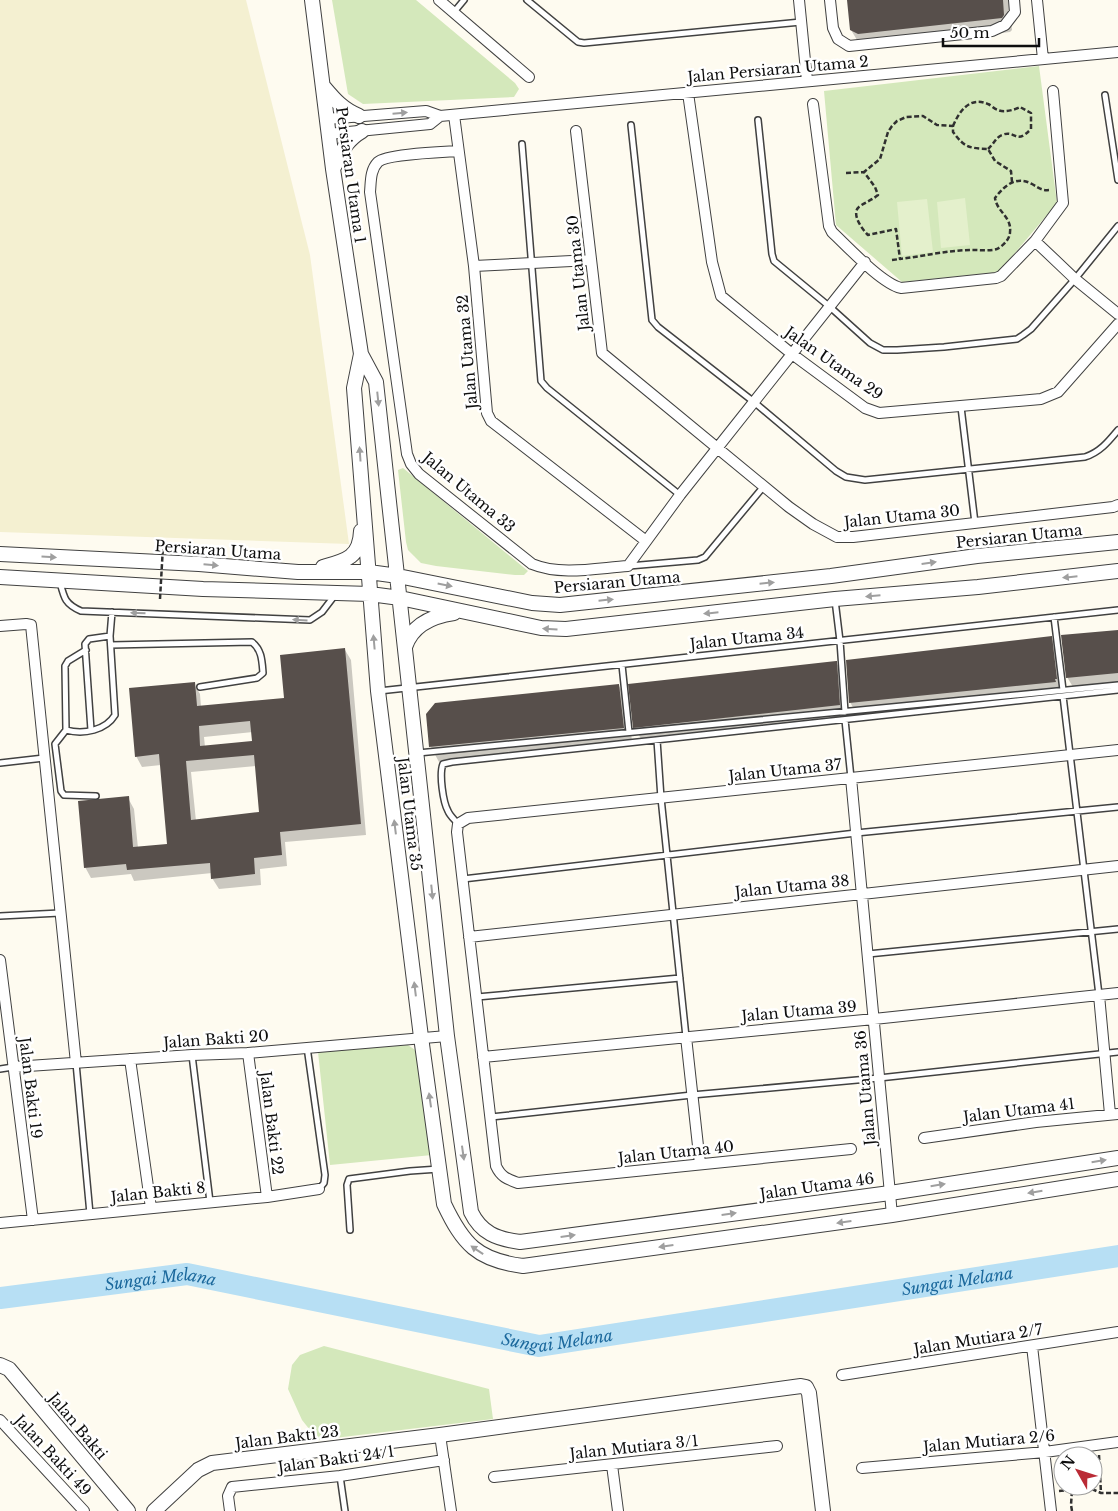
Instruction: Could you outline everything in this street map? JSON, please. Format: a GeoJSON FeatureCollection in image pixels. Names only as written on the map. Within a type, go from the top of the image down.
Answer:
{"type":"FeatureCollection","features":[{"type":"Feature","properties":{"kind":"street","name":"Persiaran Utama 1"},"geometry":{"type":"LineString","coordinates":[[312,0],[328,134],[360,354],[354,388],[370,594]]}},
{"type":"Feature","properties":{"kind":"street"},"geometry":{"type":"LineString","coordinates":[[439,0],[529,77]]}},
{"type":"Feature","properties":{"kind":"street"},"geometry":{"type":"LineString","coordinates":[[799,0],[807,81]]}},
{"type":"Feature","properties":{"kind":"street"},"geometry":{"type":"LineString","coordinates":[[830,0],[833,28],[838,39],[849,46],[992,31],[1005,25],[1015,12],[1014,0]]}},
{"type":"Feature","properties":{"kind":"street"},"geometry":{"type":"LineString","coordinates":[[1037,0],[1043,59]]}},
{"type":"Feature","properties":{"kind":"street","name":"Jalan Persiaran Utama 2"},"geometry":{"type":"LineString","coordinates":[[326,118],[426,111],[440,116],[454,115],[1118,52]]}},
{"type":"Feature","properties":{"kind":"street"},"geometry":{"type":"LineString","coordinates":[[322,85],[338,105],[348,112],[359,116]]}},
{"type":"Feature","properties":{"kind":"street"},"geometry":{"type":"LineString","coordinates":[[813,104],[829,226],[832,232],[865,262],[893,286],[901,288],[996,278],[1001,276],[1035,241],[1063,203],[1053,90]]}},
{"type":"Feature","properties":{"kind":"street","name":"Jalan Utama 29"},"geometry":{"type":"LineString","coordinates":[[688,93],[712,262],[721,296],[792,354],[865,408],[878,413],[1042,399],[1058,392],[1118,324]]}},
{"type":"Feature","properties":{"kind":"street","name":"Jalan Utama 32"},"geometry":{"type":"LineString","coordinates":[[454,115],[474,266],[486,413],[491,421],[646,541]]}},
{"type":"Feature","properties":{"kind":"street","name":"Jalan Persiaran Utama 2"},"geometry":{"type":"LineString","coordinates":[[328,134],[430,124],[440,116]]}},
{"type":"Feature","properties":{"kind":"street"},"geometry":{"type":"LineString","coordinates":[[333,169],[350,138],[362,131]]}},
{"type":"Feature","properties":{"kind":"street","name":"Jalan Utama 30"},"geometry":{"type":"LineString","coordinates":[[576,131],[602,353],[764,486],[814,524],[837,537],[975,523],[1118,505]]}},
{"type":"Feature","properties":{"kind":"street","name":"Jalan Utama 33"},"geometry":{"type":"LineString","coordinates":[[458,151],[392,156],[379,161],[372,170],[370,192],[407,454],[411,464],[419,474],[532,564],[545,569],[572,570],[628,566]]}},
{"type":"Feature","properties":{"kind":"street"},"geometry":{"type":"LineString","coordinates":[[1035,241],[1075,279],[1118,314]]}},
{"type":"Feature","properties":{"kind":"street"},"geometry":{"type":"LineString","coordinates":[[474,266],[591,260]]}},
{"type":"Feature","properties":{"kind":"street"},"geometry":{"type":"LineString","coordinates":[[628,566],[680,495],[865,262]]}},
{"type":"Feature","properties":{"kind":"street","name":"Persiaran Utama 1"},"geometry":{"type":"LineString","coordinates":[[360,354],[376,382],[400,598]]}},
{"type":"Feature","properties":{"kind":"street"},"geometry":{"type":"LineString","coordinates":[[298,572],[341,562],[349,559],[356,552],[360,541],[361,474]]}},
{"type":"Feature","properties":{"kind":"street","name":"Persiaran Utama"},"geometry":{"type":"LineString","coordinates":[[0,554],[199,564],[298,572],[369,572],[532,603],[560,605],[831,576],[977,556],[1118,542]]}},
{"type":"Feature","properties":{"kind":"street"},"geometry":{"type":"LineString","coordinates":[[0,577],[204,590],[370,594],[400,598],[541,628],[566,629],[835,599],[978,587],[1118,571]]}},
{"type":"Feature","properties":{"kind":"street","name":"Jalan Utama 35"},"geometry":{"type":"LineString","coordinates":[[370,594],[378,691],[421,1037],[444,1204],[456,1228],[470,1246],[484,1255],[506,1264],[523,1266],[892,1215]]}},
{"type":"Feature","properties":{"kind":"street","name":"Jalan Utama 35"},"geometry":{"type":"LineString","coordinates":[[400,598],[447,1036],[471,1212],[477,1224],[490,1234],[504,1240],[520,1242]]}},
{"type":"Feature","properties":{"kind":"street"},"geometry":{"type":"LineString","coordinates":[[405,648],[408,638],[420,626],[440,615],[461,612]]}},
{"type":"Feature","properties":{"kind":"street"},"geometry":{"type":"LineString","coordinates":[[0,626],[31,625],[76,1063]]}},
{"type":"Feature","properties":{"kind":"street","name":"Jalan Utama 37"},"geometry":{"type":"LineString","coordinates":[[458,824],[468,818],[1118,750]]}},
{"type":"Feature","properties":{"kind":"street","name":"Jalan Utama 36"},"geometry":{"type":"LineString","coordinates":[[851,778],[892,1215]]}},
{"type":"Feature","properties":{"kind":"street"},"geometry":{"type":"LineString","coordinates":[[458,824],[456,832],[491,1118]]}},
{"type":"Feature","properties":{"kind":"street","name":"Jalan Utama 38"},"geometry":{"type":"LineString","coordinates":[[469,938],[1118,866]]}},
{"type":"Feature","properties":{"kind":"street","name":"Jalan Bakti 19"},"geometry":{"type":"LineString","coordinates":[[0,960],[33,1220]]}},
{"type":"Feature","properties":{"kind":"street","name":"Jalan Utama 39"},"geometry":{"type":"LineString","coordinates":[[483,1057],[1118,993]]}},
{"type":"Feature","properties":{"kind":"street"},"geometry":{"type":"LineString","coordinates":[[1099,995],[1104,1053],[1114,1114]]}},
{"type":"Feature","properties":{"kind":"street"},"geometry":{"type":"LineString","coordinates":[[421,1037],[447,1036]]}},
{"type":"Feature","properties":{"kind":"street","name":"Jalan Bakti 20"},"geometry":{"type":"LineString","coordinates":[[13,1067],[248,1053],[421,1037]]}},
{"type":"Feature","properties":{"kind":"street"},"geometry":{"type":"LineString","coordinates":[[686,1037],[700,1164]]}},
{"type":"Feature","properties":{"kind":"street","name":"Jalan Bakti 22"},"geometry":{"type":"LineString","coordinates":[[248,1053],[267,1196]]}},
{"type":"Feature","properties":{"kind":"street"},"geometry":{"type":"LineString","coordinates":[[130,1060],[151,1208]]}},
{"type":"Feature","properties":{"kind":"street","name":"Jalan Utama 41"},"geometry":{"type":"LineString","coordinates":[[924,1138],[1036,1122],[1114,1114]]}},
{"type":"Feature","properties":{"kind":"street","name":"Jalan Utama 40"},"geometry":{"type":"LineString","coordinates":[[491,1118],[496,1166],[505,1178],[518,1183],[851,1149]]}},
{"type":"Feature","properties":{"kind":"street","name":"Jalan Utama 46"},"geometry":{"type":"LineString","coordinates":[[520,1242],[890,1193],[1118,1158]]}},
{"type":"Feature","properties":{"kind":"street"},"geometry":{"type":"LineString","coordinates":[[892,1215],[1118,1179]]}},
{"type":"Feature","properties":{"kind":"street","name":"Jalan Bakti 8"},"geometry":{"type":"LineString","coordinates":[[0,1224],[319,1189]]}},
{"type":"Feature","properties":{"kind":"street","name":"Jalan Mutiara 2/7"},"geometry":{"type":"LineString","coordinates":[[842,1376],[1118,1332]]}},
{"type":"Feature","properties":{"kind":"street"},"geometry":{"type":"LineString","coordinates":[[1032,1346],[1051,1511]]}},
{"type":"Feature","properties":{"kind":"street","name":"Jalan Bakti"},"geometry":{"type":"LineString","coordinates":[[0,1365],[10,1369],[128,1511]]}},
{"type":"Feature","properties":{"kind":"street","name":"Jalan Bakti 23"},"geometry":{"type":"LineString","coordinates":[[154,1511],[198,1470],[212,1463],[440,1435],[802,1386],[806,1387],[809,1393],[823,1511]]}},
{"type":"Feature","properties":{"kind":"street","name":"Jalan Bakti 49"},"geometry":{"type":"LineString","coordinates":[[0,1420],[84,1511]]}},
{"type":"Feature","properties":{"kind":"street"},"geometry":{"type":"LineString","coordinates":[[440,1435],[451,1511]]}},
{"type":"Feature","properties":{"kind":"street","name":"Jalan Mutiara 2/6"},"geometry":{"type":"LineString","coordinates":[[862,1468],[1045,1452],[1118,1442]]}},
{"type":"Feature","properties":{"kind":"street","name":"Jalan Mutiara 3/1"},"geometry":{"type":"LineString","coordinates":[[494,1477],[777,1446]]}},
{"type":"Feature","properties":{"kind":"street","name":"Jalan Bakti 24/1"},"geometry":{"type":"LineString","coordinates":[[230,1511],[228,1496],[232,1487],[340,1476],[444,1460]]}},
{"type":"Feature","properties":{"kind":"street"},"geometry":{"type":"LineString","coordinates":[[612,1464],[618,1511]]}},
{"type":"Feature","properties":{"kind":"lane"},"geometry":{"type":"LineString","coordinates":[[454,12],[464,0]]}},
{"type":"Feature","properties":{"kind":"lane"},"geometry":{"type":"LineString","coordinates":[[527,0],[578,42],[584,43],[802,22]]}},
{"type":"Feature","properties":{"kind":"lane"},"geometry":{"type":"LineString","coordinates":[[1106,95],[1118,180]]}},
{"type":"Feature","properties":{"kind":"lane"},"geometry":{"type":"LineString","coordinates":[[758,120],[774,261],[870,343],[883,350],[944,348],[1017,338],[1032,329],[1118,226]]}},
{"type":"Feature","properties":{"kind":"lane"},"geometry":{"type":"LineString","coordinates":[[631,125],[652,320],[658,327],[754,402],[836,471],[846,477],[865,480],[1085,457],[1096,454],[1118,430]]}},
{"type":"Feature","properties":{"kind":"lane"},"geometry":{"type":"LineString","coordinates":[[522,144],[541,381],[547,388],[680,495]]}},
{"type":"Feature","properties":{"kind":"lane"},"geometry":{"type":"LineString","coordinates":[[962,407],[975,523]]}},
{"type":"Feature","properties":{"kind":"lane","name":"Jalan Utama 33"},"geometry":{"type":"LineString","coordinates":[[628,566],[698,560],[705,557],[764,486]]}},
{"type":"Feature","properties":{"kind":"lane"},"geometry":{"type":"LineString","coordinates":[[59,581],[64,598],[71,607],[81,611],[310,620],[322,612],[337,592]]}},
{"type":"Feature","properties":{"kind":"lane"},"geometry":{"type":"LineString","coordinates":[[835,599],[845,712]]}},
{"type":"Feature","properties":{"kind":"lane","name":"Jalan Utama 34"},"geometry":{"type":"LineString","coordinates":[[378,691],[1118,610]]}},
{"type":"Feature","properties":{"kind":"lane"},"geometry":{"type":"LineString","coordinates":[[66,730],[76,733],[91,730],[110,723],[115,715],[110,636],[112,612]]}},
{"type":"Feature","properties":{"kind":"lane"},"geometry":{"type":"LineString","coordinates":[[1054,618],[1099,995]]}},
{"type":"Feature","properties":{"kind":"lane"},"geometry":{"type":"LineString","coordinates":[[91,730],[85,644],[89,639],[110,636]]}},
{"type":"Feature","properties":{"kind":"lane"},"geometry":{"type":"LineString","coordinates":[[111,645],[252,642],[258,647],[262,657],[263,673],[257,678],[200,687]]}},
{"type":"Feature","properties":{"kind":"lane"},"geometry":{"type":"LineString","coordinates":[[86,650],[68,660],[65,666],[66,730],[54,744],[61,791],[64,795],[96,796]]}},
{"type":"Feature","properties":{"kind":"lane"},"geometry":{"type":"LineString","coordinates":[[622,665],[629,732]]}},
{"type":"Feature","properties":{"kind":"lane"},"geometry":{"type":"LineString","coordinates":[[458,824],[447,811],[440,771],[443,764],[845,720],[1118,685]]}},
{"type":"Feature","properties":{"kind":"lane"},"geometry":{"type":"LineString","coordinates":[[417,753],[845,712],[1118,690]]}},
{"type":"Feature","properties":{"kind":"lane"},"geometry":{"type":"LineString","coordinates":[[845,720],[851,778]]}},
{"type":"Feature","properties":{"kind":"lane"},"geometry":{"type":"LineString","coordinates":[[657,740],[660,798],[686,1037]]}},
{"type":"Feature","properties":{"kind":"lane"},"geometry":{"type":"LineString","coordinates":[[0,763],[44,758]]}},
{"type":"Feature","properties":{"kind":"lane"},"geometry":{"type":"LineString","coordinates":[[462,879],[856,833],[1118,807]]}},
{"type":"Feature","properties":{"kind":"lane"},"geometry":{"type":"LineString","coordinates":[[0,916],[60,912]]}},
{"type":"Feature","properties":{"kind":"lane"},"geometry":{"type":"LineString","coordinates":[[868,954],[1118,929]]}},
{"type":"Feature","properties":{"kind":"lane"},"geometry":{"type":"LineString","coordinates":[[476,997],[680,978]]}},
{"type":"Feature","properties":{"kind":"lane"},"geometry":{"type":"LineString","coordinates":[[307,1047],[324,1175],[324,1183],[319,1189]]}},
{"type":"Feature","properties":{"kind":"lane"},"geometry":{"type":"LineString","coordinates":[[491,1118],[692,1095],[879,1078],[1118,1052]]}},
{"type":"Feature","properties":{"kind":"lane"},"geometry":{"type":"LineString","coordinates":[[192,1055],[210,1202]]}},
{"type":"Feature","properties":{"kind":"lane"},"geometry":{"type":"LineString","coordinates":[[76,1063],[90,1214]]}},
{"type":"Feature","properties":{"kind":"lane"},"geometry":{"type":"LineString","coordinates":[[0,1069],[13,1067]]}},
{"type":"Feature","properties":{"kind":"lane"},"geometry":{"type":"LineString","coordinates":[[350,1230],[347,1185],[349,1179],[439,1169]]}},
{"type":"Feature","properties":{"kind":"lane"},"geometry":{"type":"LineString","coordinates":[[340,1476],[345,1511]]}},
{"type":"Feature","properties":{"kind":"path"},"geometry":{"type":"LineString","coordinates":[[974,102],[986,103],[998,111],[1014,110],[1020,107],[1031,114],[1031,129],[1024,136],[1017,137],[1009,133],[1003,134],[988,149],[973,149],[964,146],[953,132],[953,126],[963,108],[974,102]]}},
{"type":"Feature","properties":{"kind":"path"},"geometry":{"type":"LineString","coordinates":[[846,173],[864,172],[880,160],[888,132],[897,121],[906,117],[923,116],[937,124],[953,126]]}},
{"type":"Feature","properties":{"kind":"path"},"geometry":{"type":"LineString","coordinates":[[988,149],[994,161],[1011,171],[1012,182]]}},
{"type":"Feature","properties":{"kind":"path"},"geometry":{"type":"LineString","coordinates":[[864,172],[875,187],[878,195],[859,206],[856,218],[868,234],[896,230],[900,259]]}},
{"type":"Feature","properties":{"kind":"path"},"geometry":{"type":"LineString","coordinates":[[892,260],[997,249],[1008,241],[1010,222],[999,210],[995,198],[1008,183],[1026,182],[1039,190],[1048,191],[1062,188]]}},
{"type":"Feature","properties":{"kind":"path"},"geometry":{"type":"LineString","coordinates":[[160,600],[163,546],[186,547]]}},
{"type":"Feature","properties":{"kind":"path"},"geometry":{"type":"LineString","coordinates":[[1103,1493],[1118,1493]]}},
{"type":"Feature","properties":{"kind":"path"},"geometry":{"type":"LineString","coordinates":[[1072,1496],[1072,1511]]}},
{"type":"Feature","properties":{"kind":"shaded area"},"geometry":{"type":"Polygon","coordinates":[[[0,0],[246,0],[310,255],[349,544],[0,532],[0,0]]]}},
{"type":"Feature","properties":{"kind":"green space"},"geometry":{"type":"Polygon","coordinates":[[[332,0],[416,0],[515,83],[519,89],[514,97],[363,104],[348,94],[332,0]]]}},
{"type":"Feature","properties":{"kind":"green space"},"geometry":{"type":"Polygon","coordinates":[[[1039,66],[1057,203],[999,272],[902,282],[836,225],[824,91],[1039,66]]]}},
{"type":"Feature","properties":{"kind":"green space"},"geometry":{"type":"Polygon","coordinates":[[[965,198],[970,245],[941,248],[937,202],[965,198]]]}},
{"type":"Feature","properties":{"kind":"green space"},"geometry":{"type":"Polygon","coordinates":[[[927,199],[933,252],[902,256],[897,202],[927,199]]]}},
{"type":"Feature","properties":{"kind":"green space"},"geometry":{"type":"Polygon","coordinates":[[[403,468],[528,571],[524,575],[515,575],[421,563],[408,550],[406,542],[398,470],[403,468]]]}},
{"type":"Feature","properties":{"kind":"green space"},"geometry":{"type":"Polygon","coordinates":[[[408,1045],[415,1050],[419,1058],[432,1155],[330,1165],[318,1052],[408,1045]]]}},
{"type":"Feature","properties":{"kind":"green space"},"geometry":{"type":"Polygon","coordinates":[[[324,1346],[489,1389],[493,1419],[318,1440],[302,1420],[288,1389],[292,1365],[300,1355],[324,1346]]]}},
{"type":"Feature","properties":{"kind":"building"},"geometry":{"type":"Polygon","coordinates":[[[847,0],[1003,0],[1004,15],[1002,18],[858,34],[850,30],[847,0]]]}},
{"type":"Feature","properties":{"kind":"building"},"geometry":{"type":"Polygon","coordinates":[[[1118,630],[1118,673],[1066,678],[1061,635],[1118,630]]]}},
{"type":"Feature","properties":{"kind":"building"},"geometry":{"type":"Polygon","coordinates":[[[1052,636],[1056,682],[849,703],[846,660],[1052,636]]]}},
{"type":"Feature","properties":{"kind":"building"},"geometry":{"type":"Polygon","coordinates":[[[345,648],[361,824],[280,832],[282,855],[254,858],[255,874],[211,879],[210,863],[127,870],[126,864],[84,868],[78,801],[129,796],[133,847],[167,844],[159,754],[135,757],[129,688],[195,682],[197,706],[284,698],[280,655],[345,648]],[[250,721],[199,726],[200,746],[252,741],[250,721]],[[254,755],[186,761],[191,820],[259,812],[254,755]]]}},
{"type":"Feature","properties":{"kind":"building"},"geometry":{"type":"Polygon","coordinates":[[[837,661],[840,705],[633,728],[628,684],[837,661]]]}},
{"type":"Feature","properties":{"kind":"building"},"geometry":{"type":"Polygon","coordinates":[[[619,684],[624,728],[429,747],[426,714],[435,703],[619,684]]]}},
{"type":"Feature","properties":{"kind":"waterway","name":"Sungai Melana"},"geometry":{"type":"LineString","coordinates":[[0,1298],[187,1274],[539,1346],[1118,1256]]}}]}
